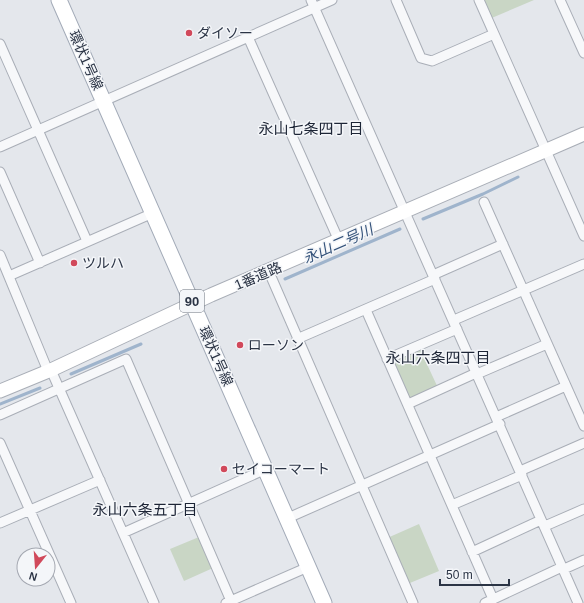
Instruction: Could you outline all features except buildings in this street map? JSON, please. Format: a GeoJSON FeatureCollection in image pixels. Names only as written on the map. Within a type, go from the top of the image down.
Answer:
{"type":"FeatureCollection","features":[{"type":"Feature","properties":{"kind":"main road","name":"環状1号線"},"geometry":{"type":"LineString","coordinates":[[59,0],[288,518],[324,603]]}},
{"type":"Feature","properties":{"kind":"street"},"geometry":{"type":"LineString","coordinates":[[0,147],[38,131],[103,100],[248,37],[312,4],[332,0]]}},
{"type":"Feature","properties":{"kind":"street"},"geometry":{"type":"LineString","coordinates":[[396,0],[421,58],[432,62],[494,34]]}},
{"type":"Feature","properties":{"kind":"street"},"geometry":{"type":"LineString","coordinates":[[479,0],[584,236]]}},
{"type":"Feature","properties":{"kind":"street"},"geometry":{"type":"LineString","coordinates":[[560,0],[584,53]]}},
{"type":"Feature","properties":{"kind":"street"},"geometry":{"type":"LineString","coordinates":[[312,4],[578,603]]}},
{"type":"Feature","properties":{"kind":"street"},"geometry":{"type":"LineString","coordinates":[[248,37],[339,241]]}},
{"type":"Feature","properties":{"kind":"street"},"geometry":{"type":"LineString","coordinates":[[0,44],[87,241]]}},
{"type":"Feature","properties":{"kind":"street","name":"1番道路"},"geometry":{"type":"LineString","coordinates":[[0,391],[50,371],[193,304],[546,152],[584,134]]}},
{"type":"Feature","properties":{"kind":"street"},"geometry":{"type":"LineString","coordinates":[[0,172],[40,263]]}},
{"type":"Feature","properties":{"kind":"street"},"geometry":{"type":"LineString","coordinates":[[484,202],[584,426]]}},
{"type":"Feature","properties":{"kind":"street"},"geometry":{"type":"LineString","coordinates":[[9,276],[153,213]]}},
{"type":"Feature","properties":{"kind":"street"},"geometry":{"type":"LineString","coordinates":[[297,339],[366,310],[502,244]]}},
{"type":"Feature","properties":{"kind":"street"},"geometry":{"type":"LineString","coordinates":[[0,254],[50,371],[59,388],[154,603]]}},
{"type":"Feature","properties":{"kind":"street"},"geometry":{"type":"LineString","coordinates":[[387,359],[523,290],[584,264]]}},
{"type":"Feature","properties":{"kind":"street"},"geometry":{"type":"LineString","coordinates":[[268,272],[413,603]]}},
{"type":"Feature","properties":{"kind":"street"},"geometry":{"type":"LineString","coordinates":[[366,310],[472,552],[489,601],[584,560]]}},
{"type":"Feature","properties":{"kind":"street"},"geometry":{"type":"LineString","coordinates":[[408,404],[547,344]]}},
{"type":"Feature","properties":{"kind":"street"},"geometry":{"type":"LineString","coordinates":[[0,415],[126,359],[189,504],[228,602],[308,567]]}},
{"type":"Feature","properties":{"kind":"street"},"geometry":{"type":"LineString","coordinates":[[288,518],[430,456],[566,386]]}},
{"type":"Feature","properties":{"kind":"street"},"geometry":{"type":"LineString","coordinates":[[0,443],[71,603]]}},
{"type":"Feature","properties":{"kind":"street"},"geometry":{"type":"LineString","coordinates":[[452,505],[584,443]]}},
{"type":"Feature","properties":{"kind":"street"},"geometry":{"type":"LineString","coordinates":[[123,533],[266,469]]}},
{"type":"Feature","properties":{"kind":"street"},"geometry":{"type":"LineString","coordinates":[[0,523],[100,480]]}},
{"type":"Feature","properties":{"kind":"street"},"geometry":{"type":"LineString","coordinates":[[472,552],[584,508]]}},
{"type":"Feature","properties":{"kind":"green space"},"geometry":{"type":"Polygon","coordinates":[[[479,0],[534,0],[487,20],[479,0]]]}},
{"type":"Feature","properties":{"kind":"green space"},"geometry":{"type":"Polygon","coordinates":[[[418,345],[439,390],[408,404],[387,359],[418,345]]]}},
{"type":"Feature","properties":{"kind":"green space"},"geometry":{"type":"Polygon","coordinates":[[[419,524],[439,571],[405,585],[385,539],[419,524]]]}},
{"type":"Feature","properties":{"kind":"green space"},"geometry":{"type":"Polygon","coordinates":[[[199,537],[213,568],[184,581],[170,549],[199,537]]]}},
{"type":"Feature","properties":{"kind":"waterway","name":"永山二号川"},"geometry":{"type":"LineString","coordinates":[[423,219],[483,194],[518,177]]}},
{"type":"Feature","properties":{"kind":"waterway","name":"永山二号川"},"geometry":{"type":"LineString","coordinates":[[285,279],[400,229]]}},
{"type":"Feature","properties":{"kind":"waterway","name":"永山二号川"},"geometry":{"type":"LineString","coordinates":[[71,374],[141,344]]}},
{"type":"Feature","properties":{"kind":"waterway","name":"永山二号川"},"geometry":{"type":"LineString","coordinates":[[0,404],[40,388]]}},
{"type":"Feature","properties":{"kind":"place","name":"ダイソー"},"geometry":{"type":"Point","coordinates":[189,33]}},
{"type":"Feature","properties":{"kind":"place","name":"ツルハ"},"geometry":{"type":"Point","coordinates":[74,263]}},
{"type":"Feature","properties":{"kind":"place","name":"ローソン"},"geometry":{"type":"Point","coordinates":[240,345]}},
{"type":"Feature","properties":{"kind":"place","name":"セイコーマート"},"geometry":{"type":"Point","coordinates":[224,469]}},
{"type":"Feature","properties":{"kind":"district","name":"永山七条四丁目"},"geometry":{"type":"Point","coordinates":[311,129]}},
{"type":"Feature","properties":{"kind":"district","name":"永山六条四丁目"},"geometry":{"type":"Point","coordinates":[438,358]}},
{"type":"Feature","properties":{"kind":"district","name":"永山六条五丁目"},"geometry":{"type":"Point","coordinates":[145,510]}}]}
